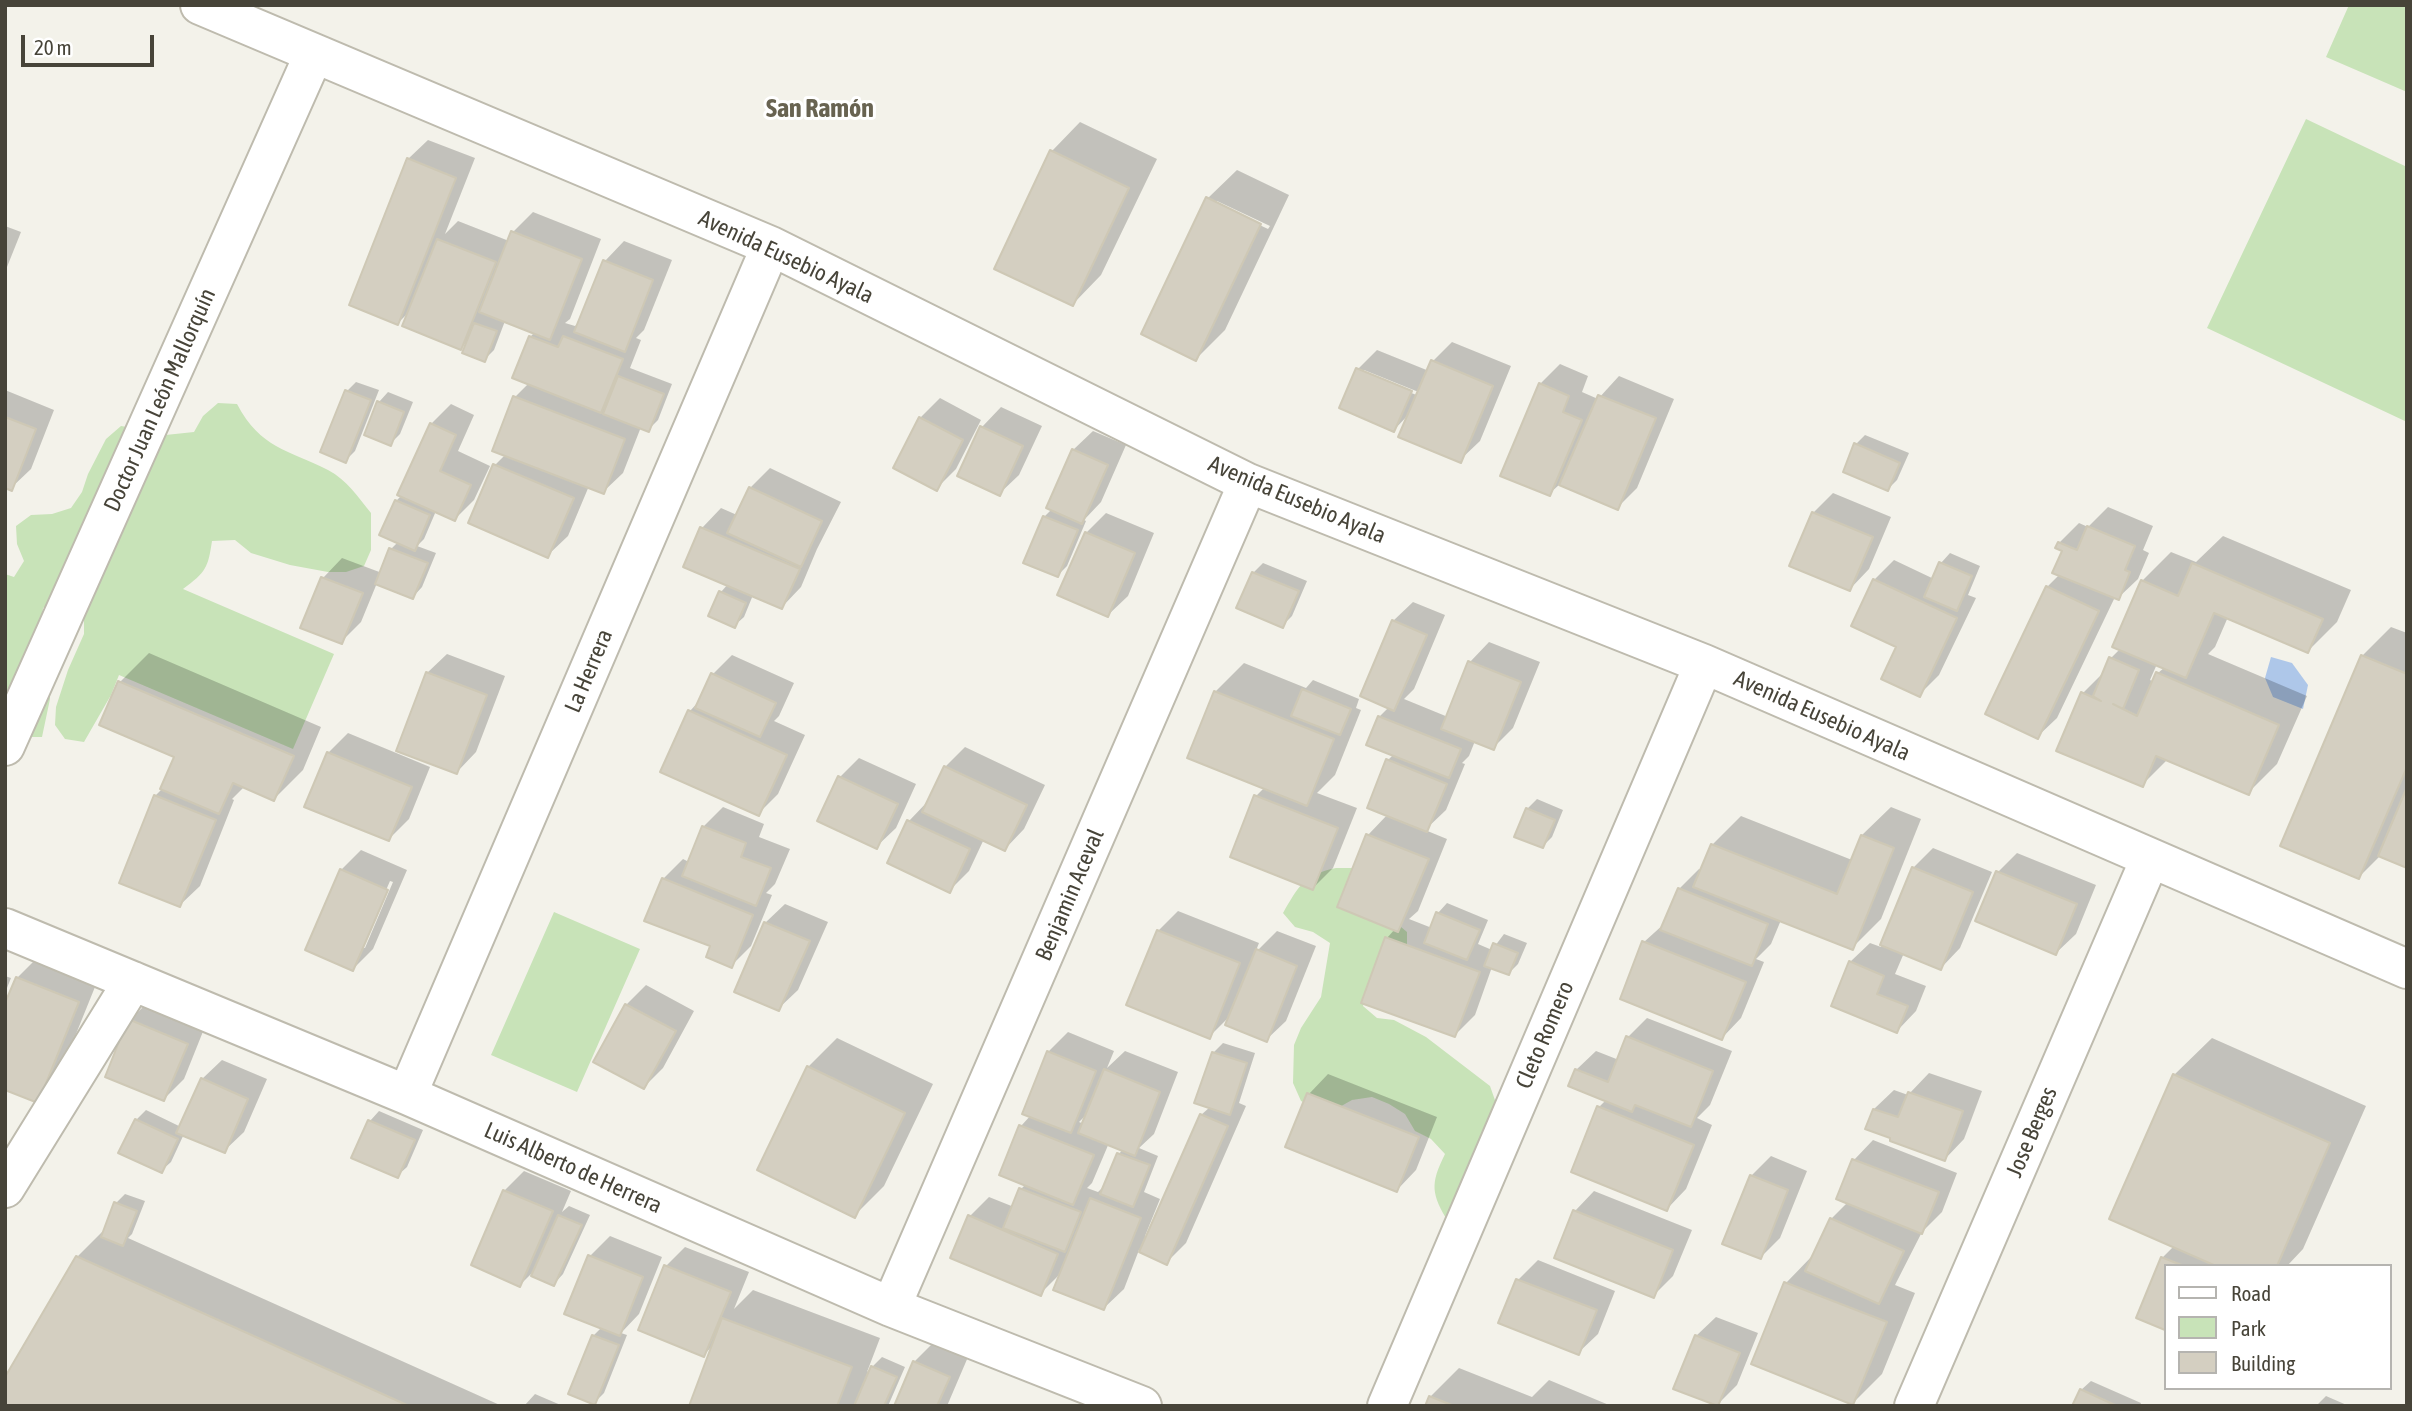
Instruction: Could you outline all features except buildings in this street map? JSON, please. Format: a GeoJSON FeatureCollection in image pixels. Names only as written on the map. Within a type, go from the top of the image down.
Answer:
{"type":"FeatureCollection","features":[{"type":"Feature","properties":{"kind":"street","name":"Avenida Eusebio Ayala"},"geometry":{"type":"LineString","coordinates":[[200,5],[771,246],[1248,483],[1704,664],[2407,969]]}},
{"type":"Feature","properties":{"kind":"street","name":"Doctor Juan León Mallorquín"},"geometry":{"type":"LineString","coordinates":[[5,746],[314,54]]}},
{"type":"Feature","properties":{"kind":"street","name":"La Herrera"},"geometry":{"type":"LineString","coordinates":[[407,1095],[771,246]]}},
{"type":"Feature","properties":{"kind":"street","name":"Benjamin Aceval"},"geometry":{"type":"LineString","coordinates":[[891,1307],[1248,483]]}},
{"type":"Feature","properties":{"kind":"street","name":"Cleto Romero"},"geometry":{"type":"LineString","coordinates":[[1387,1406],[1704,664]]}},
{"type":"Feature","properties":{"kind":"street","name":"Jose Berges"},"geometry":{"type":"LineString","coordinates":[[1914,1406],[2150,859]]}},
{"type":"Feature","properties":{"kind":"street","name":"Luis Alberto de Herrera"},"geometry":{"type":"LineString","coordinates":[[5,928],[407,1095],[891,1307],[1142,1406]]}},
{"type":"Feature","properties":{"kind":"street"},"geometry":{"type":"LineString","coordinates":[[5,1188],[133,981]]}},
{"type":"Feature","properties":{"kind":"green space"},"geometry":{"type":"Polygon","coordinates":[[[2349,5],[2407,5],[2407,92],[2326,57],[2349,5]]]}},
{"type":"Feature","properties":{"kind":"green space"},"geometry":{"type":"Polygon","coordinates":[[[2306,119],[2407,167],[2407,422],[2207,328],[2306,119]]]}},
{"type":"Feature","properties":{"kind":"green space"},"geometry":{"type":"Polygon","coordinates":[[[218,403],[237,404],[246,419],[266,439],[335,474],[352,489],[371,513],[371,550],[364,566],[346,572],[328,572],[290,565],[251,553],[235,540],[212,541],[205,569],[183,589],[334,654],[293,749],[119,675],[111,695],[84,742],[65,739],[55,725],[56,707],[84,634],[84,614],[60,599],[43,608],[40,644],[50,680],[50,699],[42,737],[24,737],[5,727],[5,574],[14,577],[24,561],[17,544],[16,526],[31,515],[52,514],[71,508],[82,492],[106,439],[121,426],[156,436],[194,432],[203,416],[218,403]]]}},
{"type":"Feature","properties":{"kind":"green space"},"geometry":{"type":"Polygon","coordinates":[[[1336,868],[1354,868],[1394,921],[1407,932],[1407,952],[1369,988],[1363,1006],[1377,1018],[1394,1020],[1426,1037],[1490,1086],[1496,1103],[1449,1223],[1435,1189],[1437,1173],[1445,1154],[1431,1139],[1415,1131],[1405,1114],[1372,1097],[1352,1100],[1336,1109],[1317,1109],[1301,1101],[1293,1083],[1294,1045],[1301,1028],[1321,997],[1330,943],[1313,932],[1295,927],[1283,913],[1303,883],[1316,874],[1336,868]]]}},
{"type":"Feature","properties":{"kind":"green space"},"geometry":{"type":"Polygon","coordinates":[[[554,912],[640,949],[577,1092],[491,1055],[554,912]]]}},
{"type":"Feature","properties":{"kind":"water"},"geometry":{"type":"Polygon","coordinates":[[[2271,657],[2292,663],[2308,685],[2303,709],[2273,697],[2265,678],[2271,657]]]}},
{"type":"Feature","properties":{"kind":"district","name":"San Ramón"},"geometry":{"type":"Point","coordinates":[820,109]}}]}
